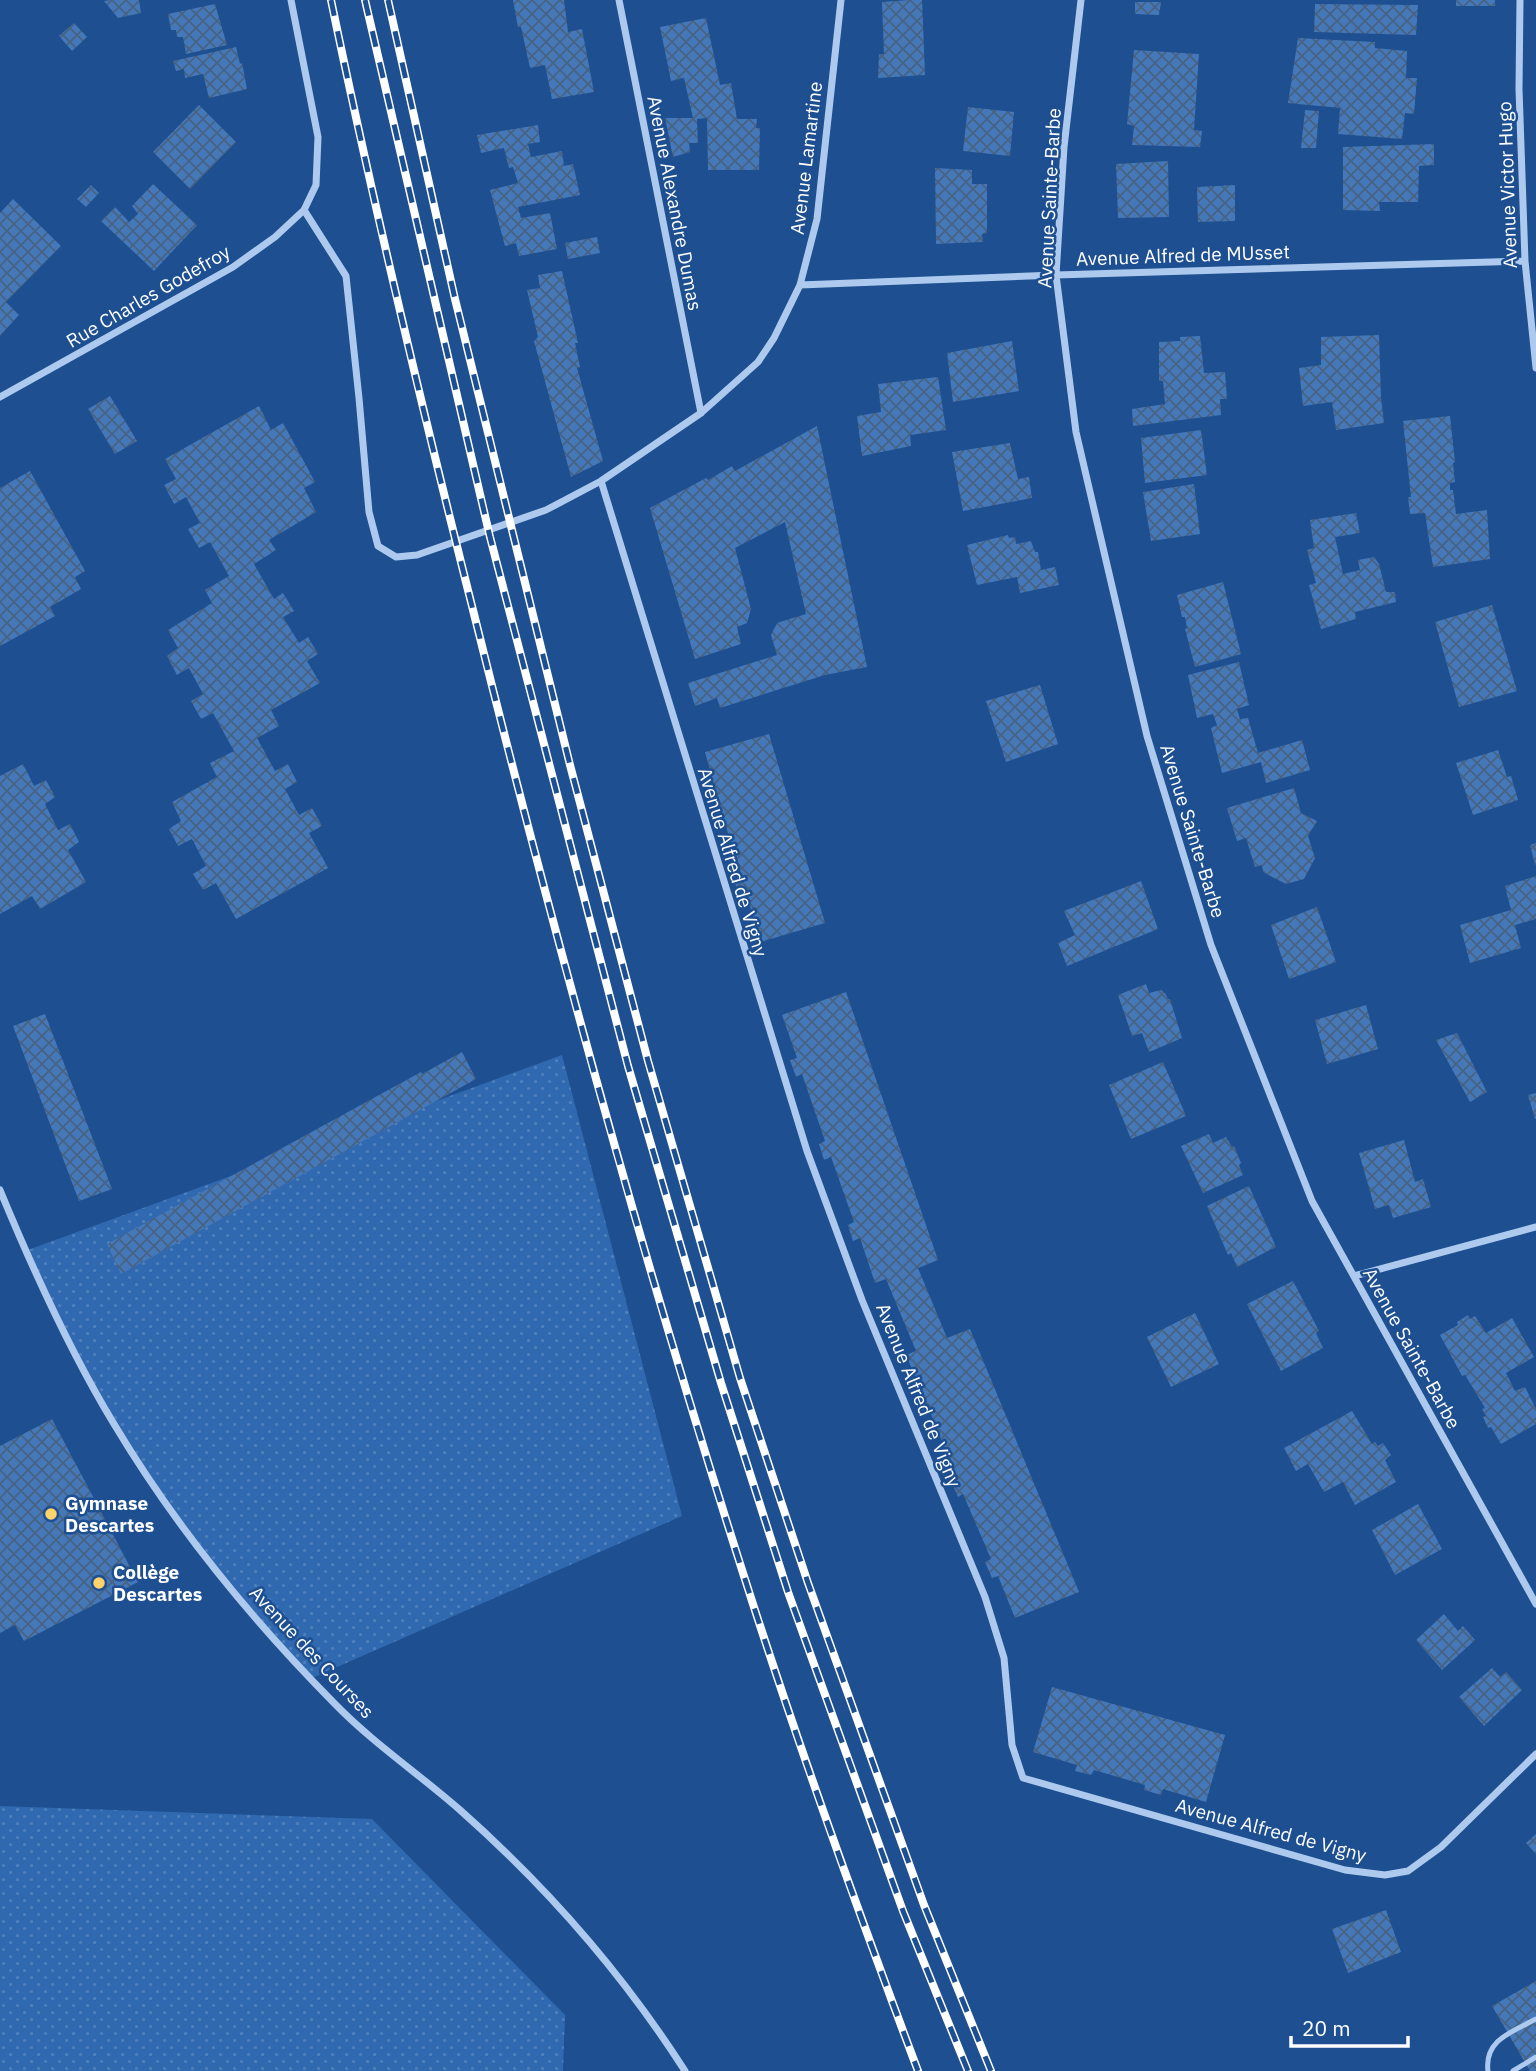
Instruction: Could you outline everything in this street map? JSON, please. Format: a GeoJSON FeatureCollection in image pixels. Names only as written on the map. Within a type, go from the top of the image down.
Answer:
{"type":"FeatureCollection","features":[{"type":"Feature","properties":{"kind":"street"},"geometry":{"type":"LineString","coordinates":[[291,0],[318,137],[316,185],[304,210]]}},
{"type":"Feature","properties":{"kind":"street","name":"Avenue Alexandre Dumas"},"geometry":{"type":"LineString","coordinates":[[619,0],[701,413]]}},
{"type":"Feature","properties":{"kind":"street","name":"Avenue Lamartine"},"geometry":{"type":"LineString","coordinates":[[304,210],[346,276],[369,512],[378,545],[396,557],[417,555],[546,510],[601,481],[701,413],[758,362],[774,338],[800,285],[817,219],[841,0]]}},
{"type":"Feature","properties":{"kind":"street","name":"Avenue Sainte-Barbe"},"geometry":{"type":"LineString","coordinates":[[1082,0],[1064,147],[1056,275],[1076,432],[1147,736],[1212,945],[1312,1201],[1536,1604]]}},
{"type":"Feature","properties":{"kind":"street","name":"Avenue Victor Hugo"},"geometry":{"type":"LineString","coordinates":[[1520,0],[1519,89],[1525,261],[1536,368]]}},
{"type":"Feature","properties":{"kind":"street","name":"Rue Charles Godefroy"},"geometry":{"type":"LineString","coordinates":[[0,397],[233,267],[275,237],[304,210]]}},
{"type":"Feature","properties":{"kind":"street","name":"Avenue Alfred de MUsset"},"geometry":{"type":"LineString","coordinates":[[800,285],[1525,261]]}},
{"type":"Feature","properties":{"kind":"street","name":"Avenue Alfred de Vigny"},"geometry":{"type":"LineString","coordinates":[[601,481],[807,1151],[862,1300],[985,1597],[1004,1658],[1012,1745],[1023,1779],[1345,1870],[1385,1875],[1408,1871],[1441,1847],[1536,1754]]}},
{"type":"Feature","properties":{"kind":"street","name":"Avenue des Courses"},"geometry":{"type":"LineString","coordinates":[[0,1190],[25,1251],[70,1345],[114,1424],[155,1489],[201,1550],[250,1610],[334,1703],[360,1728],[459,1809],[525,1870],[623,1982],[685,2071]]}},
{"type":"Feature","properties":{"kind":"street"},"geometry":{"type":"LineString","coordinates":[[1354,1276],[1536,1227]]}},
{"type":"Feature","properties":{"kind":"lane"},"geometry":{"type":"LineString","coordinates":[[1488,2071],[1486,2059],[1491,2047],[1536,2019]]}},
{"type":"Feature","properties":{"kind":"lane"},"geometry":{"type":"LineString","coordinates":[[1513,2071],[1536,2057]]}},
{"type":"Feature","properties":{"kind":"shaded area"},"geometry":{"type":"Polygon","coordinates":[[[562,1055],[682,1516],[312,1678],[201,1550],[114,1424],[25,1251],[562,1055]]]}},
{"type":"Feature","properties":{"kind":"shaded area"},"geometry":{"type":"Polygon","coordinates":[[[0,1806],[372,1819],[565,2015],[563,2071],[0,2071],[0,1806]]]}},
{"type":"Feature","properties":{"kind":"building"},"geometry":{"type":"Polygon","coordinates":[[[139,0],[141,13],[118,18],[104,1],[139,0]]]}},
{"type":"Feature","properties":{"kind":"building"},"geometry":{"type":"Polygon","coordinates":[[[513,0],[564,0],[568,32],[582,29],[594,92],[552,99],[545,65],[530,68],[513,0]]]}},
{"type":"Feature","properties":{"kind":"building"},"geometry":{"type":"Polygon","coordinates":[[[922,0],[925,75],[878,78],[879,54],[884,54],[882,2],[922,0]]]}},
{"type":"Feature","properties":{"kind":"building"},"geometry":{"type":"Polygon","coordinates":[[[1456,0],[1495,0],[1495,6],[1456,6],[1456,0]]]}},
{"type":"Feature","properties":{"kind":"building"},"geometry":{"type":"Polygon","coordinates":[[[1135,2],[1161,2],[1159,15],[1135,14],[1135,2]]]}},
{"type":"Feature","properties":{"kind":"building"},"geometry":{"type":"Polygon","coordinates":[[[215,4],[227,45],[186,54],[183,37],[177,37],[176,30],[171,30],[168,14],[215,4]]]}},
{"type":"Feature","properties":{"kind":"building"},"geometry":{"type":"Polygon","coordinates":[[[1315,4],[1418,5],[1416,35],[1314,32],[1315,4]]]}},
{"type":"Feature","properties":{"kind":"building"},"geometry":{"type":"Polygon","coordinates":[[[706,18],[720,85],[731,83],[737,119],[757,119],[756,128],[760,128],[759,170],[708,170],[707,118],[697,119],[698,143],[689,143],[690,152],[673,157],[665,118],[693,118],[684,78],[671,81],[660,27],[706,18]]]}},
{"type":"Feature","properties":{"kind":"building"},"geometry":{"type":"Polygon","coordinates":[[[74,23],[87,37],[72,51],[59,36],[74,23]]]}},
{"type":"Feature","properties":{"kind":"building"},"geometry":{"type":"Polygon","coordinates":[[[1298,38],[1375,42],[1375,48],[1407,51],[1406,78],[1417,78],[1414,114],[1405,113],[1402,139],[1338,134],[1340,108],[1288,103],[1298,38]]]}},
{"type":"Feature","properties":{"kind":"building"},"geometry":{"type":"Polygon","coordinates":[[[236,47],[247,89],[209,98],[203,74],[185,78],[184,69],[176,71],[173,61],[236,47]]]}},
{"type":"Feature","properties":{"kind":"building"},"geometry":{"type":"Polygon","coordinates":[[[1134,50],[1199,54],[1194,130],[1202,131],[1200,147],[1132,145],[1134,126],[1127,124],[1134,50]]]}},
{"type":"Feature","properties":{"kind":"building"},"geometry":{"type":"Polygon","coordinates":[[[199,105],[236,142],[190,189],[153,152],[199,105]]]}},
{"type":"Feature","properties":{"kind":"building"},"geometry":{"type":"Polygon","coordinates":[[[968,107],[1014,112],[1010,156],[963,151],[968,107]]]}},
{"type":"Feature","properties":{"kind":"building"},"geometry":{"type":"Polygon","coordinates":[[[1305,110],[1319,111],[1316,148],[1301,148],[1305,110]]]}},
{"type":"Feature","properties":{"kind":"building"},"geometry":{"type":"Polygon","coordinates":[[[538,125],[540,142],[528,144],[531,157],[562,151],[564,166],[573,164],[580,195],[518,207],[521,218],[550,213],[557,249],[519,256],[516,243],[505,246],[490,190],[518,183],[513,167],[509,168],[504,148],[481,153],[477,135],[538,125]]]}},
{"type":"Feature","properties":{"kind":"building"},"geometry":{"type":"Polygon","coordinates":[[[1434,144],[1434,165],[1419,166],[1418,202],[1379,202],[1380,211],[1343,210],[1343,147],[1434,144]]]}},
{"type":"Feature","properties":{"kind":"building"},"geometry":{"type":"Polygon","coordinates":[[[1168,161],[1169,217],[1118,218],[1116,164],[1168,161]]]}},
{"type":"Feature","properties":{"kind":"building"},"geometry":{"type":"Polygon","coordinates":[[[935,168],[972,170],[972,184],[987,184],[987,233],[982,234],[983,242],[936,244],[935,168]]]}},
{"type":"Feature","properties":{"kind":"building"},"geometry":{"type":"Polygon","coordinates":[[[153,184],[197,225],[154,271],[101,221],[115,207],[129,222],[138,214],[132,206],[153,184]]]}},
{"type":"Feature","properties":{"kind":"building"},"geometry":{"type":"Polygon","coordinates":[[[91,185],[99,193],[86,207],[77,199],[91,185]]]}},
{"type":"Feature","properties":{"kind":"building"},"geometry":{"type":"Polygon","coordinates":[[[1235,185],[1235,221],[1198,222],[1197,187],[1235,185]]]}},
{"type":"Feature","properties":{"kind":"building"},"geometry":{"type":"Polygon","coordinates":[[[13,199],[61,246],[6,302],[19,315],[0,336],[0,213],[13,199]]]}},
{"type":"Feature","properties":{"kind":"building"},"geometry":{"type":"Polygon","coordinates":[[[597,237],[600,253],[568,259],[565,243],[597,237]]]}},
{"type":"Feature","properties":{"kind":"building"},"geometry":{"type":"Polygon","coordinates":[[[562,271],[578,343],[575,343],[580,367],[577,368],[603,461],[571,477],[534,341],[538,337],[527,290],[540,288],[538,275],[562,271]]]}},
{"type":"Feature","properties":{"kind":"building"},"geometry":{"type":"Polygon","coordinates":[[[1379,335],[1384,423],[1336,430],[1332,402],[1303,406],[1299,368],[1321,365],[1321,337],[1379,335]]]}},
{"type":"Feature","properties":{"kind":"building"},"geometry":{"type":"Polygon","coordinates":[[[1200,336],[1204,373],[1225,372],[1227,399],[1220,399],[1221,415],[1133,426],[1132,409],[1165,404],[1163,381],[1159,381],[1159,342],[1200,336]]]}},
{"type":"Feature","properties":{"kind":"building"},"geometry":{"type":"Polygon","coordinates":[[[1012,341],[1019,391],[953,402],[947,353],[1012,341]]]}},
{"type":"Feature","properties":{"kind":"building"},"geometry":{"type":"Polygon","coordinates":[[[938,377],[946,430],[910,435],[911,446],[862,456],[857,416],[881,412],[878,384],[938,377]]]}},
{"type":"Feature","properties":{"kind":"building"},"geometry":{"type":"Polygon","coordinates":[[[110,396],[137,441],[115,454],[88,409],[110,396]]]}},
{"type":"Feature","properties":{"kind":"building"},"geometry":{"type":"Polygon","coordinates":[[[259,406],[271,430],[283,423],[315,482],[304,488],[316,512],[269,540],[276,550],[254,564],[274,599],[283,593],[294,611],[283,617],[299,643],[308,637],[318,654],[307,661],[320,683],[271,710],[279,726],[257,738],[275,771],[288,764],[297,782],[285,789],[299,815],[312,808],[322,826],[309,833],[328,868],[236,919],[216,883],[203,890],[193,874],[206,866],[192,839],[178,846],[169,829],[181,821],[172,802],[217,777],[210,763],[234,751],[213,713],[201,719],[191,701],[203,694],[189,668],[177,675],[167,656],[178,648],[168,630],[212,603],[205,590],[229,576],[210,542],[199,548],[188,529],[200,523],[186,497],[174,504],[164,485],[176,479],[165,459],[259,406]]]}},
{"type":"Feature","properties":{"kind":"building"},"geometry":{"type":"Polygon","coordinates":[[[1450,416],[1455,482],[1450,483],[1450,490],[1453,490],[1456,514],[1487,510],[1490,559],[1433,567],[1425,513],[1410,514],[1408,497],[1411,497],[1403,421],[1450,416]]]}},
{"type":"Feature","properties":{"kind":"building"},"geometry":{"type":"Polygon","coordinates":[[[817,426],[867,667],[825,675],[720,708],[717,698],[695,706],[688,683],[777,655],[771,635],[777,623],[806,614],[785,522],[735,548],[751,609],[747,623],[737,627],[741,644],[695,659],[650,508],[732,466],[735,471],[817,426]]]}},
{"type":"Feature","properties":{"kind":"building"},"geometry":{"type":"Polygon","coordinates":[[[1201,430],[1207,475],[1145,483],[1141,438],[1201,430]]]}},
{"type":"Feature","properties":{"kind":"building"},"geometry":{"type":"Polygon","coordinates":[[[1010,443],[1018,479],[1029,477],[1032,498],[963,511],[952,452],[1010,443]]]}},
{"type":"Feature","properties":{"kind":"building"},"geometry":{"type":"Polygon","coordinates":[[[30,471],[85,571],[75,577],[81,589],[50,607],[55,616],[0,646],[0,488],[30,471]]]}},
{"type":"Feature","properties":{"kind":"building"},"geometry":{"type":"Polygon","coordinates":[[[1194,484],[1200,534],[1151,541],[1143,492],[1194,484]]]}},
{"type":"Feature","properties":{"kind":"building"},"geometry":{"type":"Polygon","coordinates":[[[1356,513],[1360,533],[1335,537],[1343,574],[1360,570],[1358,560],[1374,557],[1379,564],[1386,592],[1395,592],[1396,602],[1355,612],[1356,619],[1321,629],[1309,585],[1316,583],[1307,550],[1314,548],[1310,520],[1356,513]]]}},
{"type":"Feature","properties":{"kind":"building"},"geometry":{"type":"Polygon","coordinates":[[[1008,535],[1009,538],[1015,537],[1016,544],[1031,541],[1035,552],[1038,552],[1041,570],[1055,567],[1059,585],[1020,593],[1017,577],[977,585],[967,545],[1008,535]]]}},
{"type":"Feature","properties":{"kind":"building"},"geometry":{"type":"Polygon","coordinates":[[[1223,582],[1241,654],[1195,667],[1185,629],[1185,617],[1182,617],[1177,595],[1223,582]]]}},
{"type":"Feature","properties":{"kind":"building"},"geometry":{"type":"Polygon","coordinates":[[[1492,605],[1517,691],[1459,707],[1435,622],[1492,605]]]}},
{"type":"Feature","properties":{"kind":"building"},"geometry":{"type":"Polygon","coordinates":[[[1239,662],[1249,705],[1237,709],[1240,719],[1248,718],[1258,753],[1302,740],[1310,770],[1266,783],[1261,762],[1222,773],[1211,728],[1217,725],[1213,714],[1197,718],[1188,675],[1239,662]]]}},
{"type":"Feature","properties":{"kind":"building"},"geometry":{"type":"Polygon","coordinates":[[[1040,685],[1058,744],[1006,762],[986,701],[1040,685]]]}},
{"type":"Feature","properties":{"kind":"building"},"geometry":{"type":"Polygon","coordinates":[[[769,734],[825,923],[760,942],[748,899],[740,901],[735,883],[743,881],[722,814],[714,816],[710,799],[717,796],[705,752],[769,734]]]}},
{"type":"Feature","properties":{"kind":"building"},"geometry":{"type":"Polygon","coordinates":[[[1498,750],[1507,777],[1511,776],[1518,800],[1473,815],[1456,763],[1498,750]]]}},
{"type":"Feature","properties":{"kind":"building"},"geometry":{"type":"Polygon","coordinates":[[[23,764],[34,786],[46,780],[55,797],[45,804],[58,830],[70,824],[79,842],[68,850],[86,882],[40,909],[32,896],[0,914],[0,776],[23,764]]]}},
{"type":"Feature","properties":{"kind":"building"},"geometry":{"type":"Polygon","coordinates":[[[1294,788],[1301,813],[1317,821],[1308,836],[1315,858],[1304,879],[1286,884],[1263,872],[1262,865],[1255,867],[1246,838],[1237,841],[1227,808],[1294,788]]]}},
{"type":"Feature","properties":{"kind":"building"},"geometry":{"type":"Polygon","coordinates":[[[1536,843],[1536,864],[1535,865],[1530,845],[1536,843]]]}},
{"type":"Feature","properties":{"kind":"building"},"geometry":{"type":"Polygon","coordinates":[[[1536,876],[1536,919],[1515,925],[1521,948],[1470,963],[1460,925],[1511,910],[1505,886],[1536,876]]]}},
{"type":"Feature","properties":{"kind":"building"},"geometry":{"type":"Polygon","coordinates":[[[1141,881],[1158,929],[1067,966],[1058,943],[1075,935],[1064,911],[1141,881]]]}},
{"type":"Feature","properties":{"kind":"building"},"geometry":{"type":"Polygon","coordinates":[[[1317,907],[1336,962],[1289,979],[1271,925],[1317,907]]]}},
{"type":"Feature","properties":{"kind":"building"},"geometry":{"type":"Polygon","coordinates":[[[1146,984],[1149,993],[1161,990],[1170,999],[1182,1038],[1149,1052],[1142,1033],[1132,1036],[1118,995],[1146,984]]]}},
{"type":"Feature","properties":{"kind":"building"},"geometry":{"type":"Polygon","coordinates":[[[846,992],[938,1260],[918,1268],[947,1338],[970,1329],[1079,1592],[1015,1618],[998,1576],[992,1578],[985,1562],[991,1559],[963,1494],[958,1497],[951,1481],[957,1479],[931,1414],[924,1416],[917,1400],[924,1397],[906,1355],[916,1351],[886,1279],[875,1283],[860,1238],[853,1241],[848,1225],[854,1222],[831,1157],[824,1160],[819,1144],[825,1141],[802,1074],[796,1077],[790,1060],[797,1058],[782,1015],[846,992]]]}},
{"type":"Feature","properties":{"kind":"building"},"geometry":{"type":"Polygon","coordinates":[[[1366,1005],[1378,1049],[1327,1064],[1315,1020],[1366,1005]]]}},
{"type":"Feature","properties":{"kind":"building"},"geometry":{"type":"Polygon","coordinates":[[[45,1014],[112,1189],[79,1201],[13,1026],[45,1014]]]}},
{"type":"Feature","properties":{"kind":"building"},"geometry":{"type":"Polygon","coordinates":[[[1457,1033],[1487,1092],[1470,1102],[1436,1040],[1457,1033]]]}},
{"type":"Feature","properties":{"kind":"building"},"geometry":{"type":"Polygon","coordinates":[[[462,1052],[476,1079],[121,1274],[107,1244],[462,1052]]]}},
{"type":"Feature","properties":{"kind":"building"},"geometry":{"type":"Polygon","coordinates":[[[1163,1062],[1186,1116],[1131,1139],[1109,1085],[1163,1062]]]}},
{"type":"Feature","properties":{"kind":"building"},"geometry":{"type":"Polygon","coordinates":[[[1536,1093],[1536,1119],[1535,1119],[1528,1095],[1536,1093]]]}},
{"type":"Feature","properties":{"kind":"building"},"geometry":{"type":"Polygon","coordinates":[[[1209,1134],[1213,1143],[1226,1137],[1232,1147],[1234,1146],[1243,1175],[1203,1193],[1181,1146],[1209,1134]]]}},
{"type":"Feature","properties":{"kind":"building"},"geometry":{"type":"Polygon","coordinates":[[[1404,1140],[1415,1182],[1423,1179],[1431,1207],[1393,1218],[1389,1205],[1375,1209],[1359,1153],[1404,1140]]]}},
{"type":"Feature","properties":{"kind":"building"},"geometry":{"type":"Polygon","coordinates":[[[1249,1186],[1276,1247],[1237,1267],[1231,1253],[1228,1255],[1207,1206],[1249,1186]]]}},
{"type":"Feature","properties":{"kind":"building"},"geometry":{"type":"Polygon","coordinates":[[[1293,1281],[1319,1331],[1316,1333],[1323,1348],[1281,1371],[1247,1304],[1293,1281]]]}},
{"type":"Feature","properties":{"kind":"building"},"geometry":{"type":"Polygon","coordinates":[[[1195,1313],[1219,1364],[1171,1387],[1147,1337],[1195,1313]]]}},
{"type":"Feature","properties":{"kind":"building"},"geometry":{"type":"Polygon","coordinates":[[[1468,1315],[1470,1319],[1475,1316],[1486,1333],[1512,1318],[1534,1357],[1506,1373],[1515,1391],[1525,1387],[1536,1409],[1536,1424],[1501,1444],[1483,1417],[1486,1416],[1482,1409],[1485,1408],[1465,1375],[1462,1376],[1440,1335],[1458,1325],[1457,1322],[1468,1315]]]}},
{"type":"Feature","properties":{"kind":"building"},"geometry":{"type":"Polygon","coordinates":[[[1352,1411],[1372,1444],[1375,1442],[1378,1446],[1383,1443],[1391,1455],[1385,1460],[1396,1482],[1355,1505],[1343,1482],[1324,1492],[1308,1464],[1296,1471],[1284,1448],[1352,1411]]]}},
{"type":"Feature","properties":{"kind":"building","name":"Gymnase Descartes"},"geometry":{"type":"Polygon","coordinates":[[[52,1419],[138,1582],[24,1641],[15,1625],[0,1633],[0,1446],[52,1419]]]}},
{"type":"Feature","properties":{"kind":"building"},"geometry":{"type":"Polygon","coordinates":[[[1418,1504],[1442,1549],[1395,1575],[1372,1530],[1418,1504]]]}},
{"type":"Feature","properties":{"kind":"building"},"geometry":{"type":"Polygon","coordinates":[[[1444,1614],[1458,1631],[1463,1626],[1475,1640],[1442,1670],[1416,1640],[1444,1614]]]}},
{"type":"Feature","properties":{"kind":"building"},"geometry":{"type":"Polygon","coordinates":[[[1492,1668],[1500,1677],[1506,1672],[1522,1690],[1484,1726],[1459,1697],[1492,1668]]]}},
{"type":"Feature","properties":{"kind":"building"},"geometry":{"type":"Polygon","coordinates":[[[1052,1687],[1225,1735],[1206,1802],[1163,1789],[1161,1795],[1144,1790],[1145,1785],[1094,1770],[1091,1775],[1075,1771],[1077,1765],[1033,1752],[1052,1687]]]}},
{"type":"Feature","properties":{"kind":"building"},"geometry":{"type":"Polygon","coordinates":[[[1536,1834],[1536,1854],[1526,1843],[1536,1834]]]}},
{"type":"Feature","properties":{"kind":"building"},"geometry":{"type":"Polygon","coordinates":[[[1386,1910],[1401,1952],[1348,1973],[1332,1929],[1386,1910]]]}},
{"type":"Feature","properties":{"kind":"building"},"geometry":{"type":"Polygon","coordinates":[[[1536,1981],[1536,2071],[1530,2071],[1492,2006],[1536,1981]]]}},
{"type":"Feature","properties":{"kind":"railway"},"geometry":{"type":"LineString","coordinates":[[331,0],[437,467],[539,868],[606,1114],[752,1601],[832,1837],[918,2071]]}},
{"type":"Feature","properties":{"kind":"railway"},"geometry":{"type":"LineString","coordinates":[[365,0],[490,537],[628,1066],[721,1383],[788,1592],[903,1911],[968,2071]]}},
{"type":"Feature","properties":{"kind":"railway"},"geometry":{"type":"LineString","coordinates":[[388,0],[455,299],[570,765],[648,1061],[740,1378],[808,1583],[924,1905],[991,2071]]}},
{"type":"Feature","properties":{"kind":"place","name":"Gymnase Descartes"},"geometry":{"type":"Point","coordinates":[51,1514]}},
{"type":"Feature","properties":{"kind":"place","name":"Collège Descartes"},"geometry":{"type":"Point","coordinates":[99,1583]}}]}
